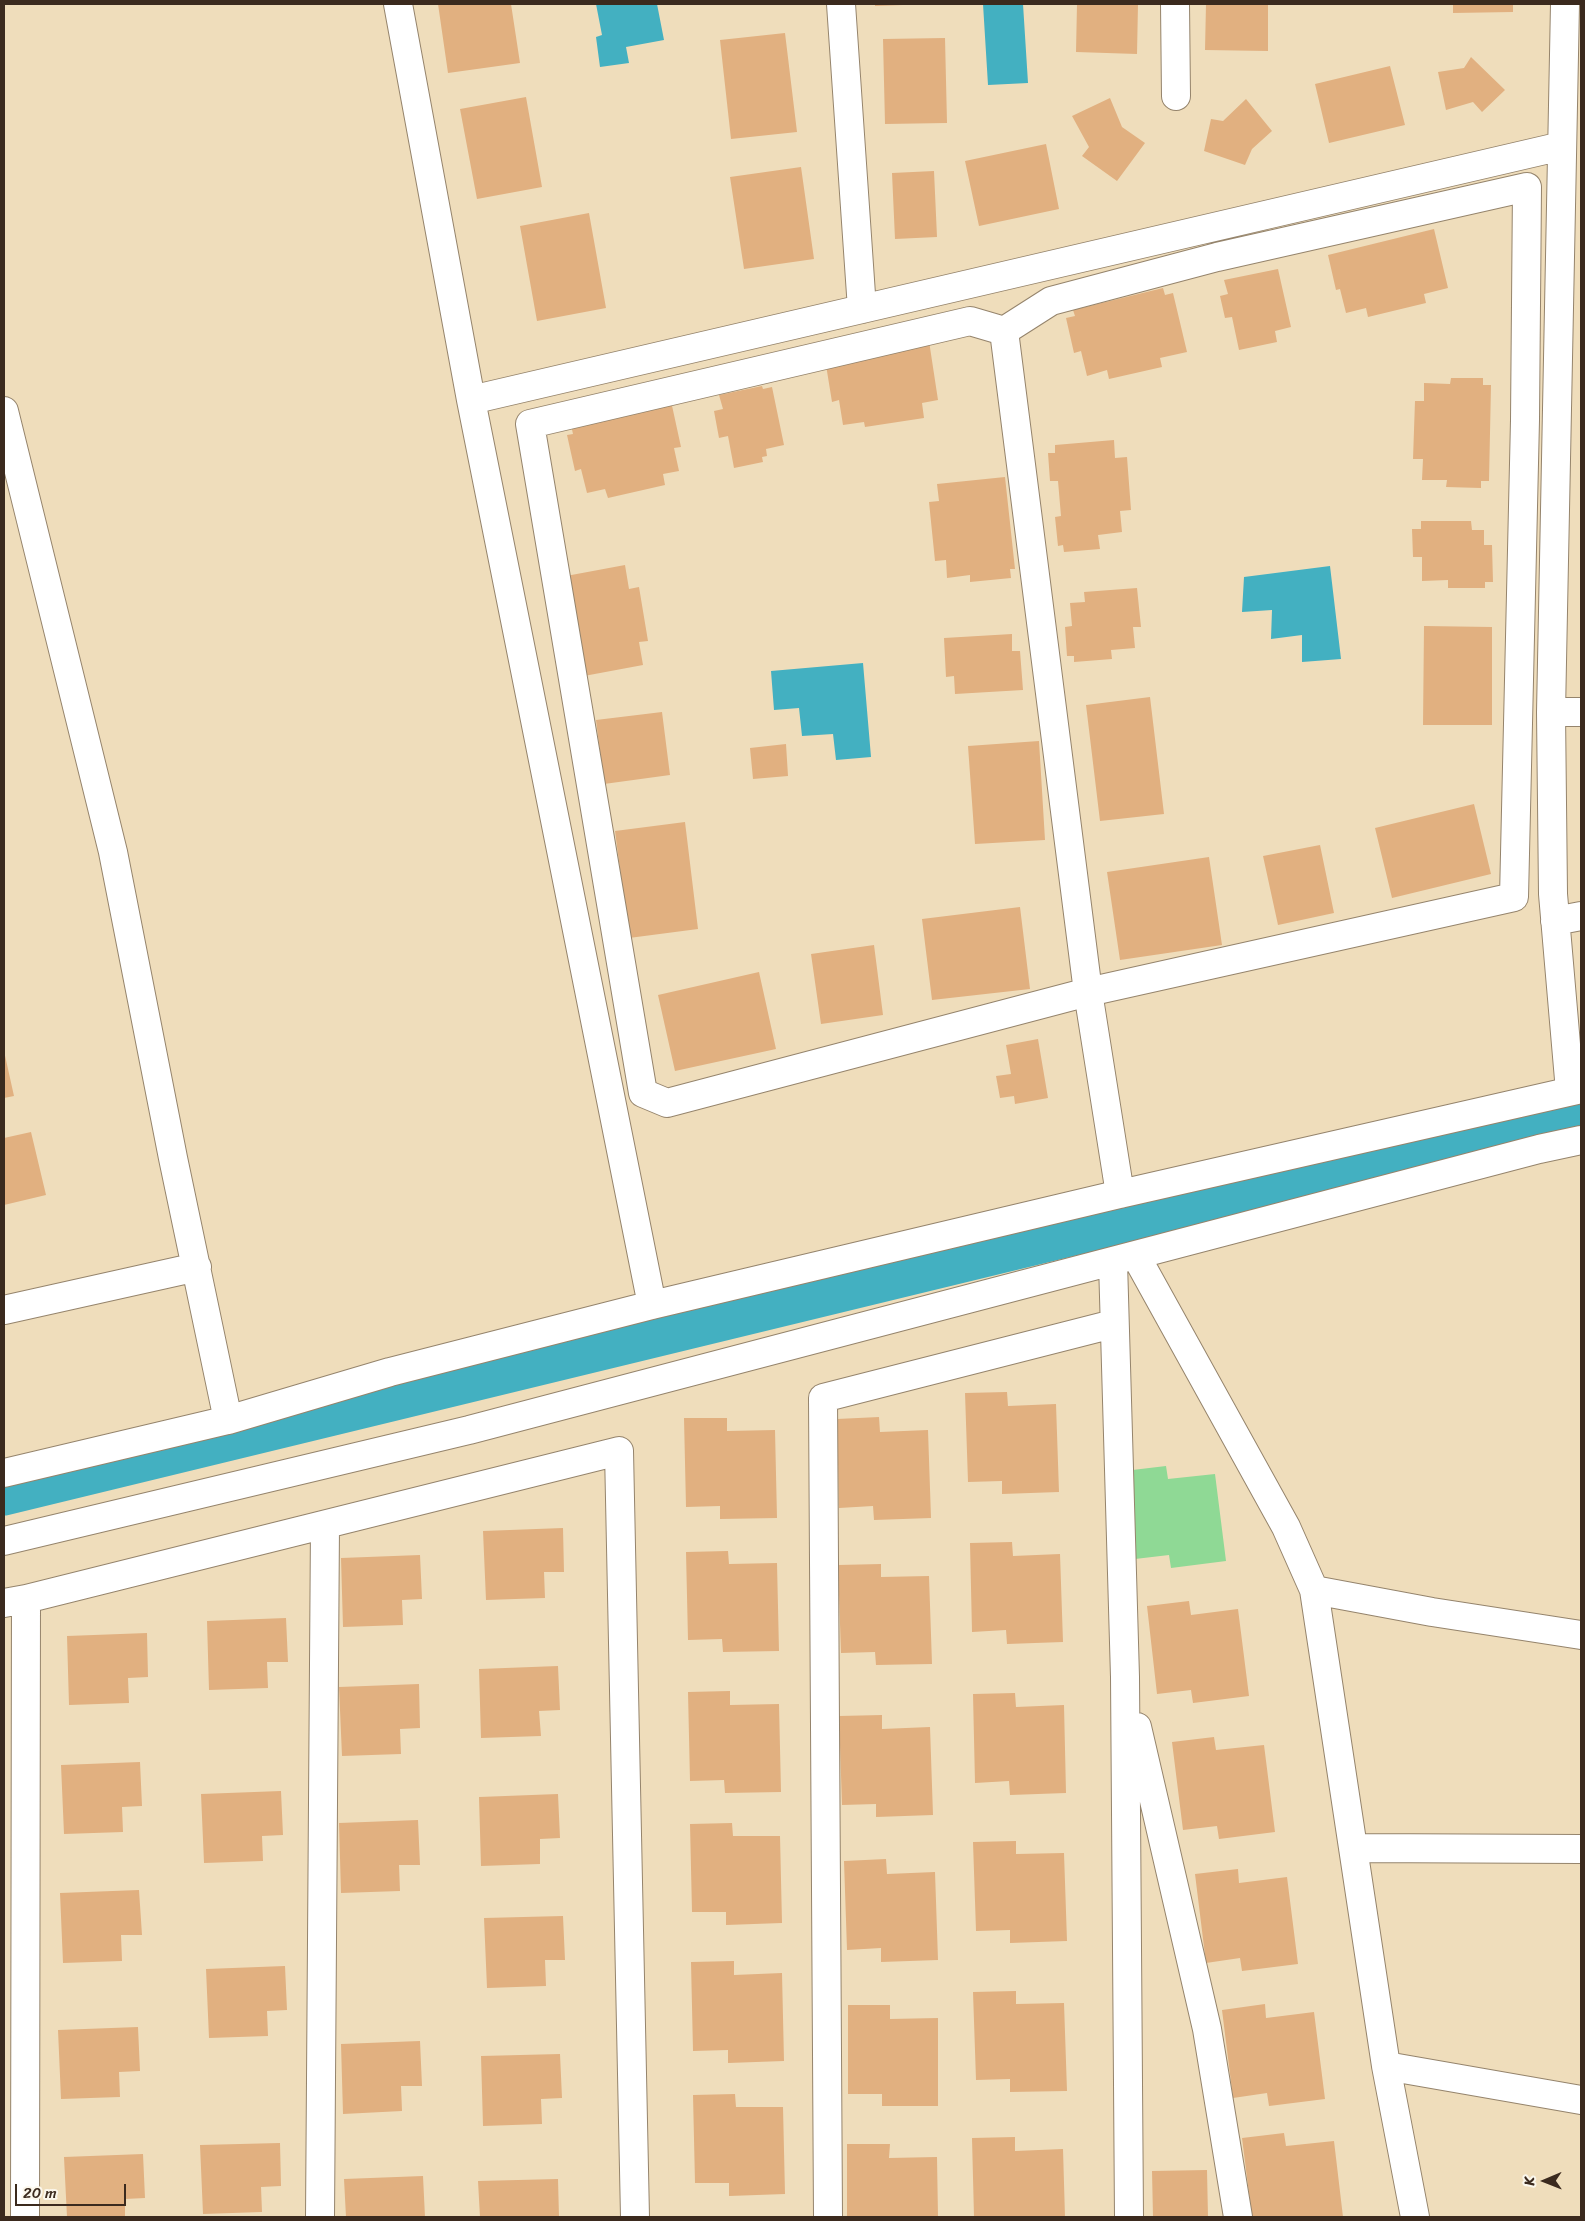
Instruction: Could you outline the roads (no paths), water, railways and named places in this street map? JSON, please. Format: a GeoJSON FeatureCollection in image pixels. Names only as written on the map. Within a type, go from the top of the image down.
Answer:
{"type":"FeatureCollection","features":[{"type":"Feature","properties":{"kind":"street"},"geometry":{"type":"LineString","coordinates":[[398,4],[472,400],[652,1305]]}},
{"type":"Feature","properties":{"kind":"street"},"geometry":{"type":"LineString","coordinates":[[841,4],[862,309]]}},
{"type":"Feature","properties":{"kind":"street"},"geometry":{"type":"LineString","coordinates":[[1175,4],[1176,96]]}},
{"type":"Feature","properties":{"kind":"street"},"geometry":{"type":"LineString","coordinates":[[4,1473],[228,1420],[390,1372],[652,1305],[1120,1194],[1576,1090],[1553,894],[1551,712],[1565,4]]}},
{"type":"Feature","properties":{"kind":"street"},"geometry":{"type":"LineString","coordinates":[[472,400],[1562,146]]}},
{"type":"Feature","properties":{"kind":"street"},"geometry":{"type":"LineString","coordinates":[[1527,187],[1525,420],[1514,897],[1088,992],[667,1103],[643,1093],[530,424],[970,321],[1004,331],[1051,301],[1217,257],[1527,187]]}},
{"type":"Feature","properties":{"kind":"street"},"geometry":{"type":"LineString","coordinates":[[1004,331],[1091,1022],[1120,1194]]}},
{"type":"Feature","properties":{"kind":"street"},"geometry":{"type":"LineString","coordinates":[[5,420],[113,852],[173,1158],[228,1420]]}},
{"type":"Feature","properties":{"kind":"street"},"geometry":{"type":"LineString","coordinates":[[1551,712],[1581,712]]}},
{"type":"Feature","properties":{"kind":"street"},"geometry":{"type":"LineString","coordinates":[[1555,921],[1581,916]]}},
{"type":"Feature","properties":{"kind":"street"},"geometry":{"type":"LineString","coordinates":[[4,1541],[469,1430],[1539,1149],[1581,1140]]}},
{"type":"Feature","properties":{"kind":"street"},"geometry":{"type":"LineString","coordinates":[[1124,1259],[1113,1324],[1125,1678],[1129,2217]]}},
{"type":"Feature","properties":{"kind":"street"},"geometry":{"type":"LineString","coordinates":[[1124,1259],[1286,1527],[1314,1590],[1386,2066],[1415,2217]]}},
{"type":"Feature","properties":{"kind":"street"},"geometry":{"type":"LineString","coordinates":[[4,1310],[197,1267]]}},
{"type":"Feature","properties":{"kind":"street"},"geometry":{"type":"LineString","coordinates":[[828,2217],[823,1398],[1113,1324]]}},
{"type":"Feature","properties":{"kind":"street"},"geometry":{"type":"LineString","coordinates":[[25,2217],[15,1601],[619,1451],[635,2217]]}},
{"type":"Feature","properties":{"kind":"street"},"geometry":{"type":"LineString","coordinates":[[320,2217],[325,1525]]}},
{"type":"Feature","properties":{"kind":"street"},"geometry":{"type":"LineString","coordinates":[[1314,1590],[1432,1612],[1581,1635]]}},
{"type":"Feature","properties":{"kind":"street"},"geometry":{"type":"LineString","coordinates":[[1125,1678],[1207,2029],[1238,2217]]}},
{"type":"Feature","properties":{"kind":"street"},"geometry":{"type":"LineString","coordinates":[[1353,1848],[1581,1849]]}},
{"type":"Feature","properties":{"kind":"street"},"geometry":{"type":"LineString","coordinates":[[1386,2066],[1581,2100]]}},
{"type":"Feature","properties":{"kind":"water"},"geometry":{"type":"Polygon","coordinates":[[[596,4],[657,4],[664,40],[626,47],[629,63],[600,67],[596,37],[602,35],[596,4]]]}},
{"type":"Feature","properties":{"kind":"water"},"geometry":{"type":"Polygon","coordinates":[[[983,4],[1023,4],[1028,83],[988,85],[983,4]]]}},
{"type":"Feature","properties":{"kind":"water"},"geometry":{"type":"Polygon","coordinates":[[[1330,566],[1341,659],[1302,662],[1302,635],[1271,639],[1272,610],[1242,612],[1244,577],[1330,566]]]}},
{"type":"Feature","properties":{"kind":"water"},"geometry":{"type":"Polygon","coordinates":[[[863,663],[871,757],[836,760],[833,734],[802,736],[799,708],[774,710],[771,671],[863,663]]]}},
{"type":"Feature","properties":{"kind":"waterway"},"geometry":{"type":"LineString","coordinates":[[4,1496],[1403,1156],[1581,1117]]}}]}
